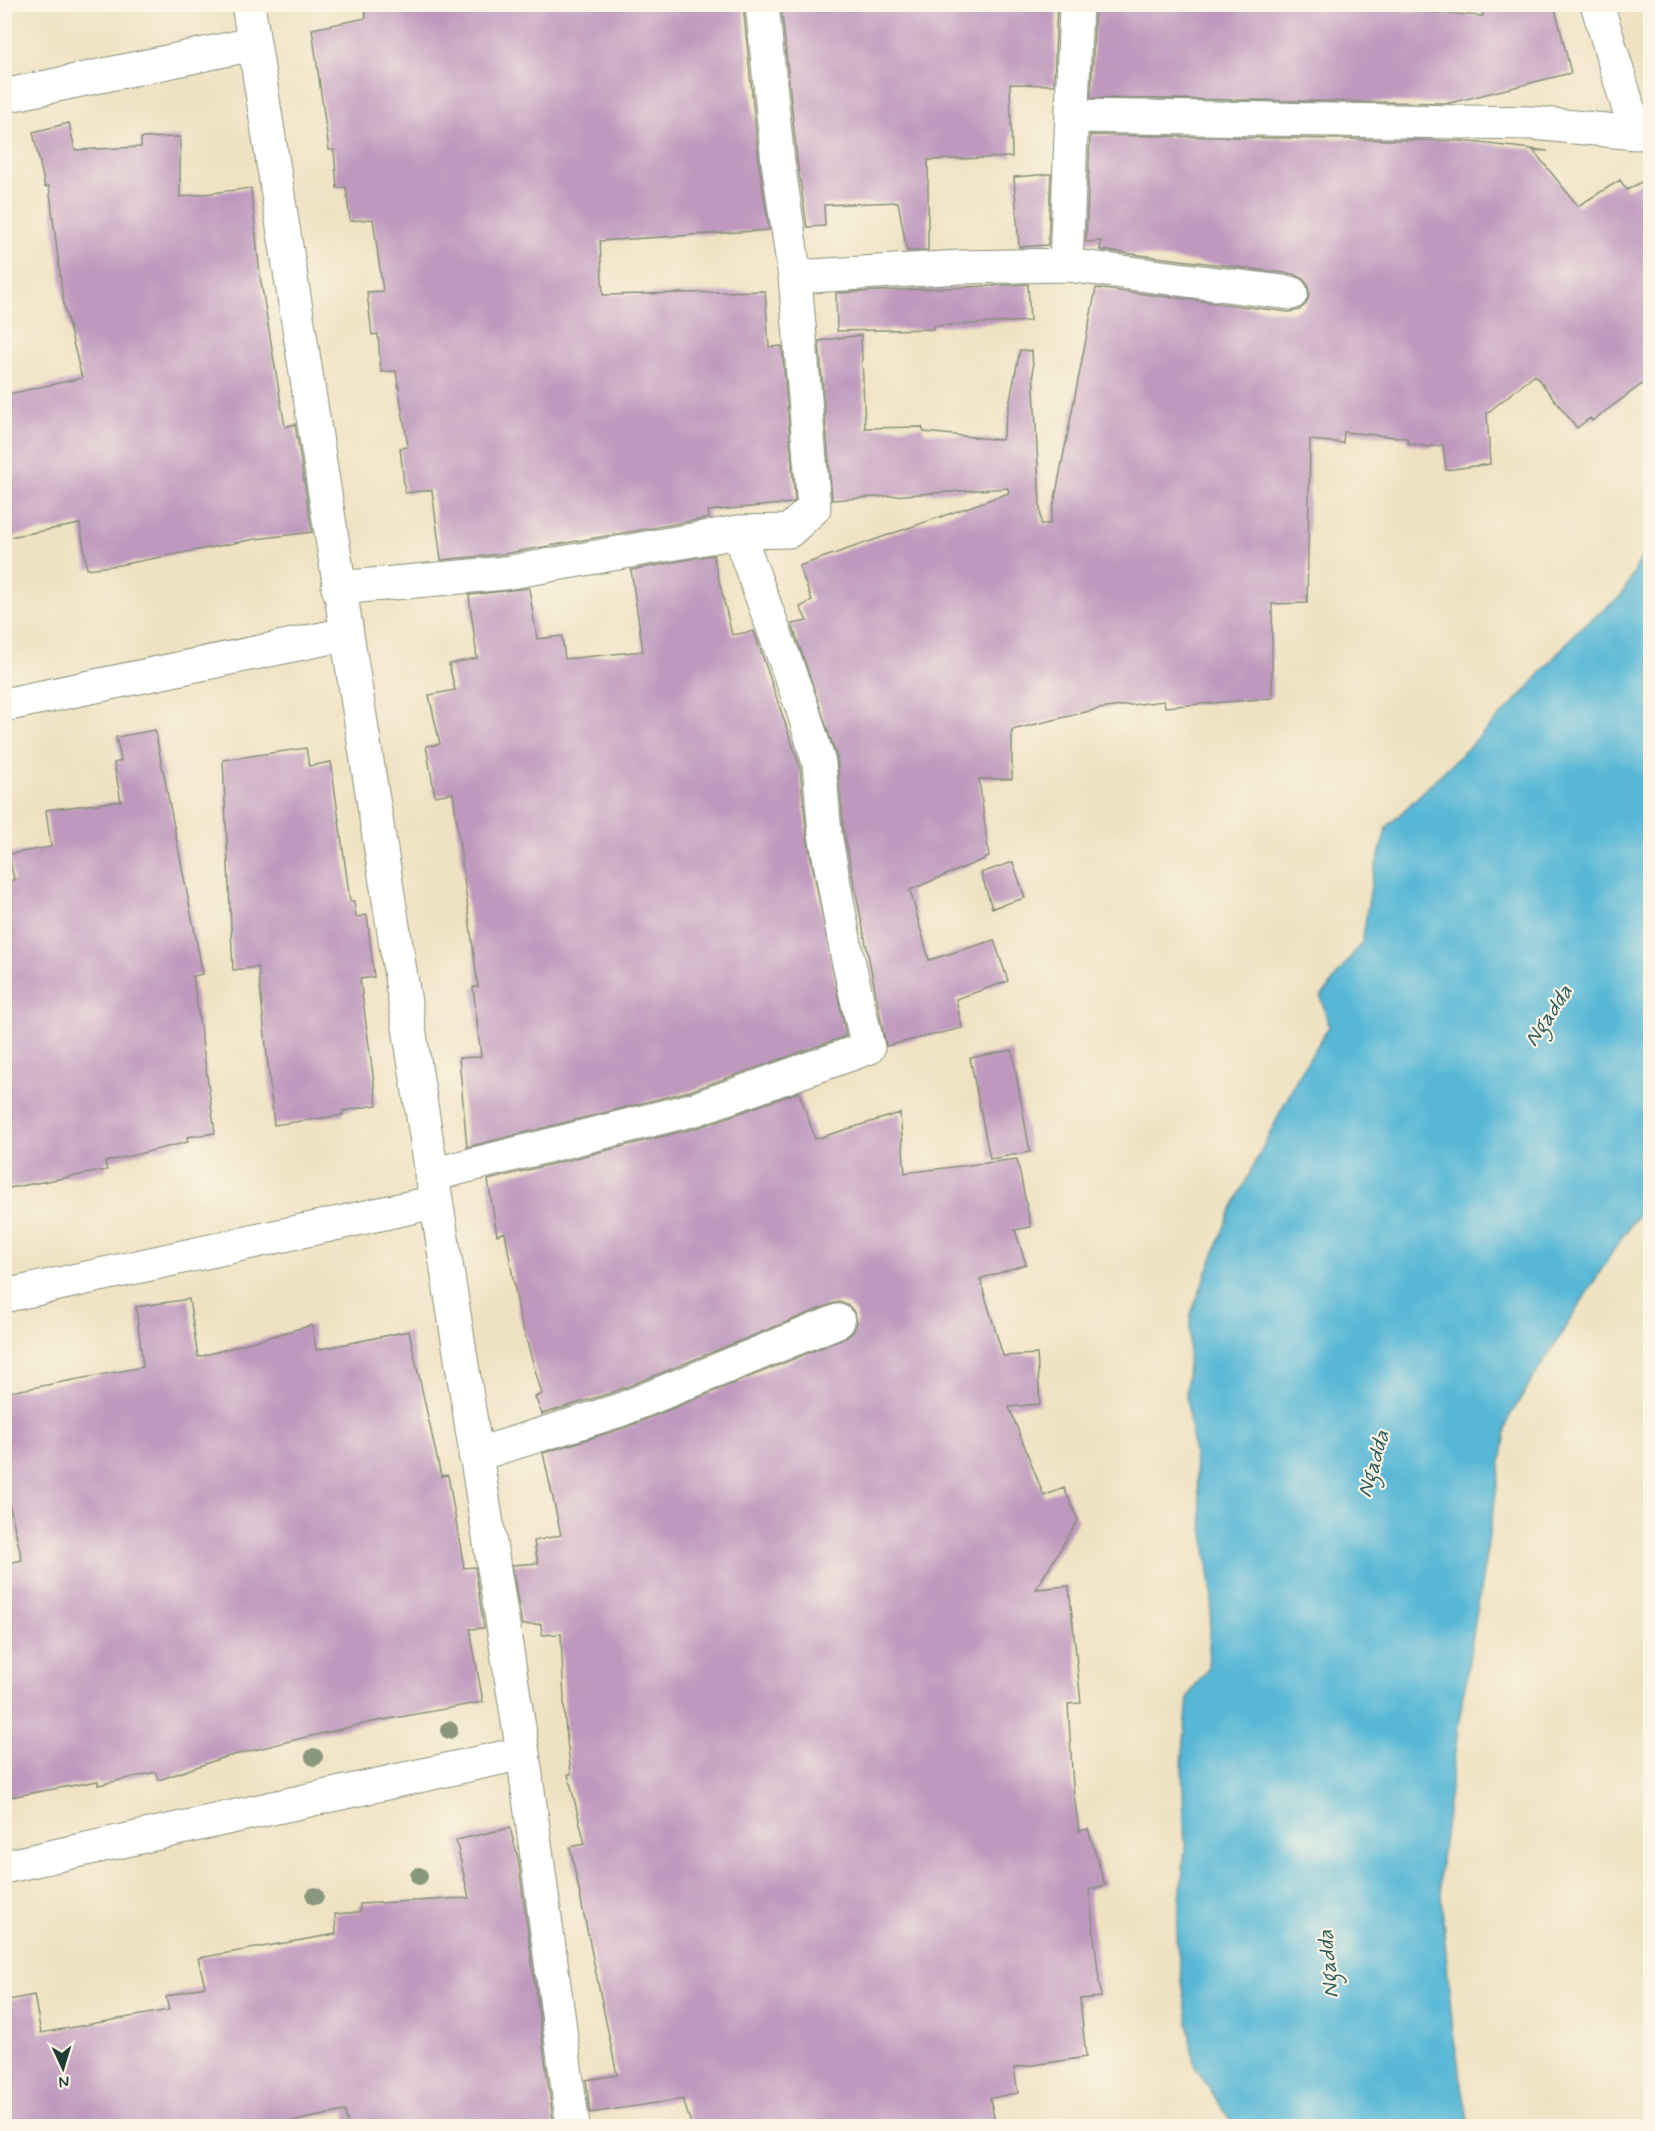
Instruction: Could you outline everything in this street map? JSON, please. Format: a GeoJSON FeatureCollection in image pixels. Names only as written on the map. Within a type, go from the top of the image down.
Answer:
{"type":"FeatureCollection","features":[{"type":"Feature","properties":{"kind":"street"},"geometry":{"type":"LineString","coordinates":[[248,4],[522,1753],[573,2127]]}},
{"type":"Feature","properties":{"kind":"street"},"geometry":{"type":"LineString","coordinates":[[338,588],[505,573],[738,532],[789,531],[813,508],[795,278],[778,162],[762,4]]}},
{"type":"Feature","properties":{"kind":"street"},"geometry":{"type":"LineString","coordinates":[[1066,265],[1074,116],[1076,4]]}},
{"type":"Feature","properties":{"kind":"street"},"geometry":{"type":"LineString","coordinates":[[1074,116],[1533,123],[1636,133],[1597,4]]}},
{"type":"Feature","properties":{"kind":"street"},"geometry":{"type":"LineString","coordinates":[[4,96],[253,44]]}},
{"type":"Feature","properties":{"kind":"street"},"geometry":{"type":"LineString","coordinates":[[795,278],[960,267],[1066,265],[1291,293]]}},
{"type":"Feature","properties":{"kind":"street"},"geometry":{"type":"LineString","coordinates":[[4,1296],[433,1188],[695,1109],[868,1048],[847,955],[825,834],[819,763],[802,707],[738,532]]}},
{"type":"Feature","properties":{"kind":"street"},"geometry":{"type":"LineString","coordinates":[[4,705],[346,634]]}},
{"type":"Feature","properties":{"kind":"street"},"geometry":{"type":"LineString","coordinates":[[475,1455],[620,1410],[838,1321]]}},
{"type":"Feature","properties":{"kind":"street"},"geometry":{"type":"LineString","coordinates":[[4,1867],[522,1753]]}},
{"type":"Feature","properties":{"kind":"water","name":"Ngadda"},"geometry":{"type":"Polygon","coordinates":[[[1650,542],[1650,1197],[1620,1240],[1508,1419],[1459,1721],[1439,1874],[1453,2033],[1469,2126],[1234,2126],[1194,2065],[1176,1938],[1185,1850],[1182,1763],[1188,1696],[1208,1669],[1212,1595],[1186,1395],[1191,1314],[1229,1215],[1299,1075],[1329,1027],[1321,997],[1362,942],[1372,880],[1387,827],[1521,696],[1577,631],[1621,596],[1650,542]]]}},
{"type":"Feature","properties":{"kind":"building"},"geometry":{"type":"Polygon","coordinates":[[[364,4],[743,4],[759,164],[769,230],[600,241],[603,295],[765,291],[769,347],[782,346],[795,500],[792,503],[708,511],[709,518],[503,554],[441,560],[432,490],[405,493],[400,448],[408,447],[396,371],[381,372],[378,334],[372,335],[367,292],[383,291],[373,219],[350,221],[346,187],[337,188],[334,150],[329,150],[312,29],[366,18],[364,4]]]}},
{"type":"Feature","properties":{"kind":"building"},"geometry":{"type":"Polygon","coordinates":[[[781,4],[1057,4],[1054,85],[1010,84],[1012,157],[928,160],[928,250],[907,251],[898,202],[824,205],[825,226],[807,227],[797,160],[781,4]]]}},
{"type":"Feature","properties":{"kind":"building"},"geometry":{"type":"Polygon","coordinates":[[[1095,4],[1399,4],[1398,10],[1483,16],[1480,4],[1554,4],[1571,73],[1450,103],[1091,98],[1095,4]]]}},
{"type":"Feature","properties":{"kind":"building"},"geometry":{"type":"Polygon","coordinates":[[[69,123],[75,150],[141,147],[141,138],[180,137],[180,197],[251,188],[260,276],[285,427],[295,424],[312,532],[256,539],[87,569],[80,524],[4,538],[4,395],[82,378],[64,306],[49,186],[45,187],[33,132],[69,123]]]}},
{"type":"Feature","properties":{"kind":"building"},"geometry":{"type":"Polygon","coordinates":[[[1090,135],[1463,141],[1548,151],[1533,150],[1578,206],[1620,180],[1627,190],[1650,177],[1650,378],[1592,421],[1590,418],[1577,428],[1535,375],[1487,413],[1490,464],[1446,470],[1443,445],[1428,447],[1408,443],[1407,438],[1344,432],[1343,443],[1310,440],[1307,603],[1272,604],[1272,698],[1165,707],[1164,701],[1098,709],[1012,730],[1012,779],[979,779],[989,857],[910,890],[929,960],[994,940],[1008,981],[956,999],[962,1028],[886,1046],[844,832],[837,758],[792,624],[807,621],[800,607],[812,601],[799,566],[1009,493],[1008,488],[832,500],[819,341],[861,335],[865,428],[922,427],[924,432],[1002,440],[1020,350],[1032,351],[1041,524],[1050,524],[1096,288],[1289,312],[1299,310],[1306,304],[1309,296],[1308,285],[1302,278],[1293,274],[1100,250],[1101,241],[1086,242],[1090,135]]]}},
{"type":"Feature","properties":{"kind":"building"},"geometry":{"type":"Polygon","coordinates":[[[1051,174],[1048,245],[1019,247],[1014,177],[1051,174]]]}},
{"type":"Feature","properties":{"kind":"building"},"geometry":{"type":"Polygon","coordinates":[[[1028,284],[1030,321],[933,326],[933,329],[837,331],[836,293],[1028,284]]]}},
{"type":"Feature","properties":{"kind":"building"},"geometry":{"type":"Polygon","coordinates":[[[713,555],[732,635],[754,631],[800,767],[807,837],[846,1036],[690,1091],[467,1147],[459,1058],[481,1057],[473,987],[478,987],[453,793],[435,796],[426,746],[440,744],[429,695],[455,690],[449,664],[477,658],[469,595],[529,588],[537,639],[562,636],[565,659],[643,651],[631,570],[713,555]]]}},
{"type":"Feature","properties":{"kind":"building"},"geometry":{"type":"Polygon","coordinates":[[[155,730],[203,974],[193,976],[215,1133],[187,1137],[188,1142],[105,1162],[107,1170],[4,1189],[4,882],[14,880],[9,854],[51,847],[46,810],[121,801],[114,763],[121,761],[116,737],[155,730]]]}},
{"type":"Feature","properties":{"kind":"building"},"geometry":{"type":"Polygon","coordinates":[[[306,748],[309,766],[331,762],[350,901],[354,901],[356,917],[367,915],[374,977],[360,979],[377,1105],[343,1111],[343,1115],[274,1125],[258,967],[233,970],[223,760],[306,748]]]}},
{"type":"Feature","properties":{"kind":"building"},"geometry":{"type":"Polygon","coordinates":[[[1013,862],[1025,898],[992,908],[981,873],[1013,862]]]}},
{"type":"Feature","properties":{"kind":"building"},"geometry":{"type":"Polygon","coordinates":[[[1012,1050],[1030,1152],[990,1159],[970,1058],[1012,1050]]]}},
{"type":"Feature","properties":{"kind":"building"},"geometry":{"type":"Polygon","coordinates":[[[799,1092],[815,1139],[900,1113],[905,1173],[1017,1159],[1031,1227],[1015,1230],[1026,1264],[980,1279],[1003,1356],[1037,1354],[1040,1404],[1009,1407],[1044,1496],[1064,1488],[1078,1520],[1036,1589],[1069,1586],[1081,1703],[1068,1704],[1073,1787],[1079,1831],[1088,1829],[1105,1885],[1089,1890],[1101,1997],[1080,1999],[1086,2057],[1014,2068],[1018,2093],[990,2098],[996,2127],[692,2127],[683,2099],[590,2113],[586,2080],[617,2075],[570,1847],[585,1844],[568,1774],[571,1774],[565,1723],[561,1634],[542,1635],[541,1624],[522,1625],[512,1565],[538,1563],[534,1541],[561,1535],[543,1453],[627,1427],[845,1338],[853,1332],[857,1323],[855,1313],[849,1306],[840,1302],[831,1304],[614,1392],[542,1414],[535,1397],[542,1394],[520,1318],[505,1232],[497,1235],[488,1180],[700,1127],[799,1092]]]}},
{"type":"Feature","properties":{"kind":"building"},"geometry":{"type":"Polygon","coordinates":[[[189,1299],[198,1357],[312,1325],[316,1350],[409,1331],[441,1476],[448,1475],[464,1568],[475,1567],[484,1628],[470,1629],[483,1702],[367,1723],[290,1741],[222,1758],[159,1780],[156,1772],[98,1785],[98,1781],[4,1798],[4,1564],[22,1560],[4,1481],[4,1393],[143,1367],[136,1307],[189,1299]]]}},
{"type":"Feature","properties":{"kind":"building"},"geometry":{"type":"Polygon","coordinates":[[[510,1828],[518,1858],[554,2127],[348,2127],[345,2111],[265,2127],[4,2127],[4,2001],[34,1995],[41,2033],[169,2010],[166,1997],[205,1986],[198,1958],[336,1934],[335,1914],[360,1912],[360,1904],[469,1898],[456,1840],[510,1828]]]}}]}
